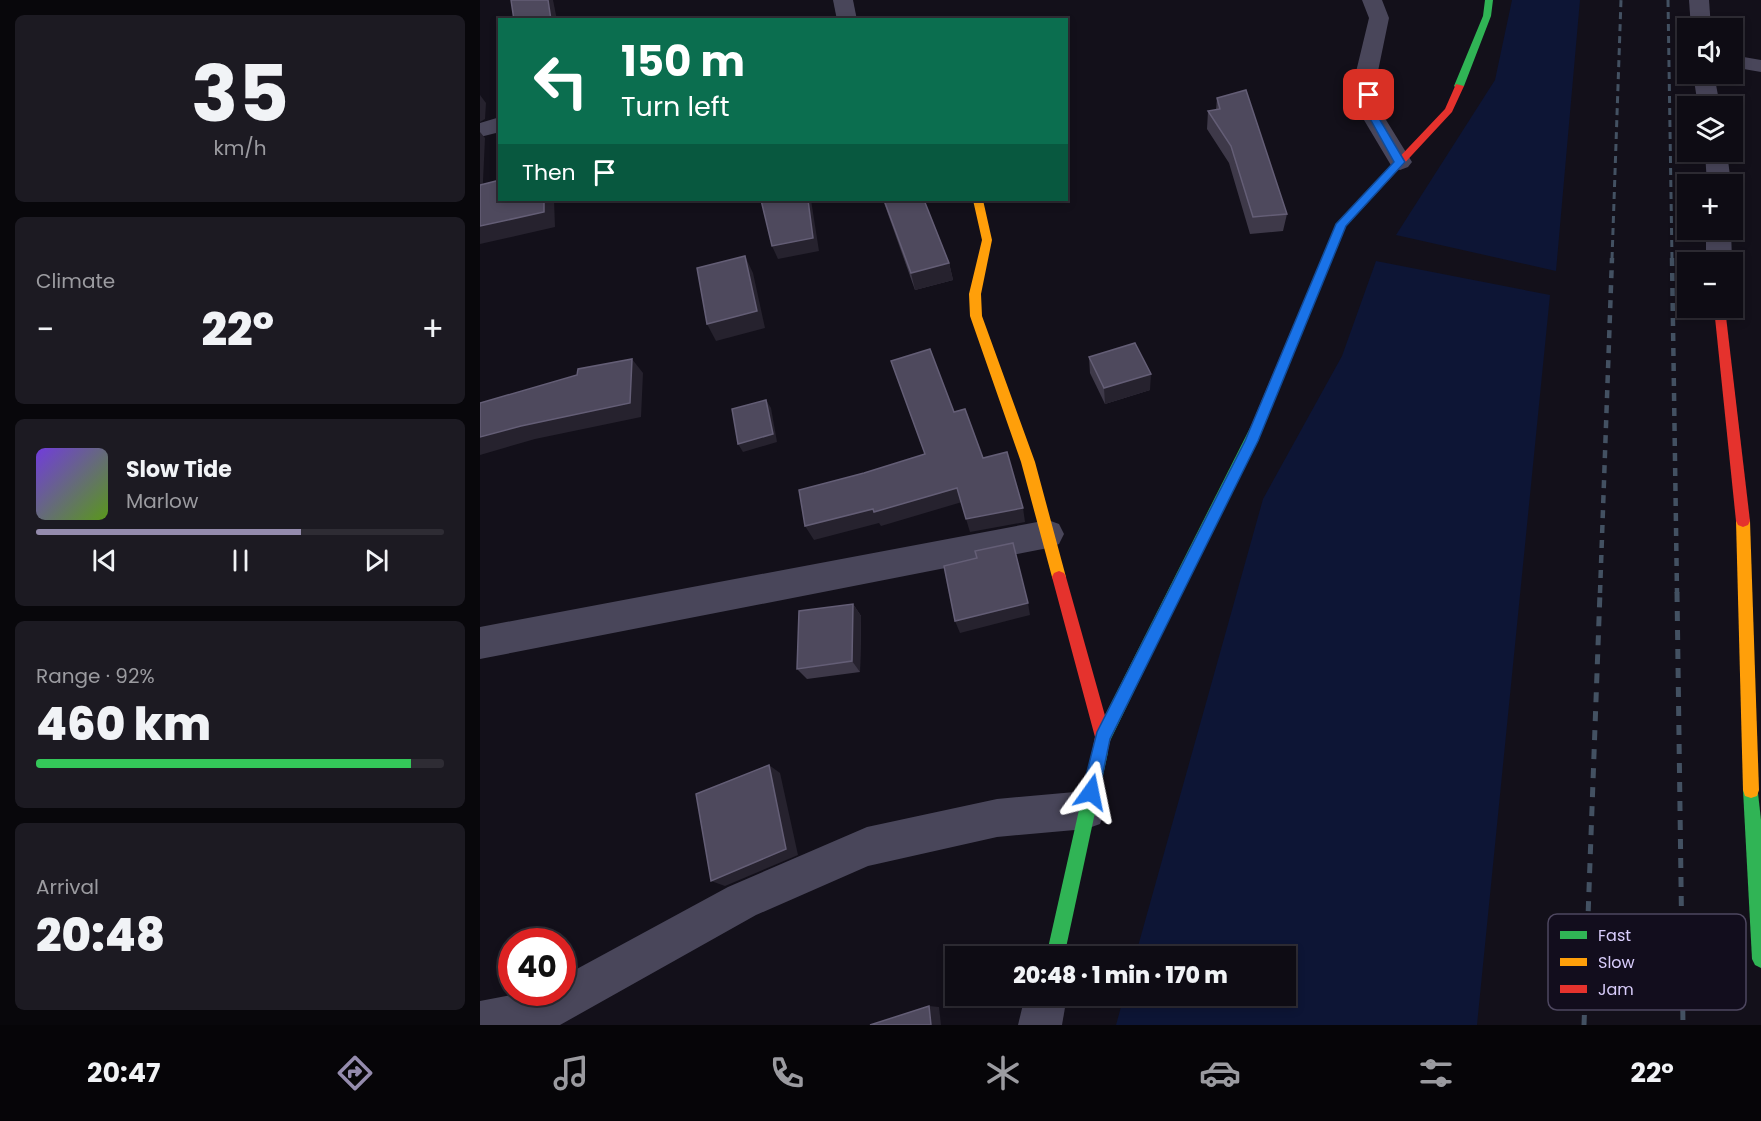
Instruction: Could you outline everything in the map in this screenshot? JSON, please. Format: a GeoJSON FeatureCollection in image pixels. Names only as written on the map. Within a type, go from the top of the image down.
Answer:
{"type":"FeatureCollection","features":[{"type":"Feature","properties":{"kind":"street"},"geometry":{"type":"LineString","coordinates":[[843,0],[847,18]]}},
{"type":"Feature","properties":{"kind":"street"},"geometry":{"type":"LineString","coordinates":[[1372,0],[1379,18],[1366,76],[1372,115],[1400,162]]}},
{"type":"Feature","properties":{"kind":"street"},"geometry":{"type":"LineString","coordinates":[[1057,946],[1103,737],[1251,441],[1341,224],[1449,110],[1487,16],[1489,0]]}},
{"type":"Feature","properties":{"kind":"street"},"geometry":{"type":"LineString","coordinates":[[1699,0],[1700,18]]}},
{"type":"Feature","properties":{"kind":"street"},"geometry":{"type":"LineString","coordinates":[[1743,63],[1761,66]]}},
{"type":"Feature","properties":{"kind":"street"},"geometry":{"type":"LineString","coordinates":[[480,130],[498,125]]}},
{"type":"Feature","properties":{"kind":"street"},"geometry":{"type":"LineString","coordinates":[[978,201],[987,240],[975,294],[976,316],[1028,462],[1103,737]]}},
{"type":"Feature","properties":{"kind":"street"},"geometry":{"type":"LineString","coordinates":[[1720,318],[1743,518],[1750,779],[1761,959]]}},
{"type":"Feature","properties":{"kind":"street"},"geometry":{"type":"LineString","coordinates":[[480,643],[1048,534]]}},
{"type":"Feature","properties":{"kind":"street"},"geometry":{"type":"LineString","coordinates":[[480,1023],[547,1009],[742,902],[867,848],[997,818],[1086,810]]}},
{"type":"Feature","properties":{"kind":"street"},"geometry":{"type":"LineString","coordinates":[[1040,1025],[1044,1006]]}},
{"type":"Feature","properties":{"kind":"water"},"geometry":{"type":"Polygon","coordinates":[[[1512,0],[1580,0],[1556,271],[1396,235],[1495,80],[1512,0]]]}},
{"type":"Feature","properties":{"kind":"water"},"geometry":{"type":"Polygon","coordinates":[[[1376,261],[1550,295],[1477,1025],[1116,1025],[1121,1006],[1296,1006],[1296,946],[1138,946],[1263,499],[1342,356],[1376,261]]]}},
{"type":"Feature","properties":{"kind":"building"},"geometry":{"type":"Polygon","coordinates":[[[511,0],[548,0],[551,18],[514,18],[511,0]]]}},
{"type":"Feature","properties":{"kind":"building"},"geometry":{"type":"Polygon","coordinates":[[[1246,90],[1287,214],[1253,217],[1231,146],[1208,111],[1220,109],[1217,98],[1246,90]]]}},
{"type":"Feature","properties":{"kind":"building"},"geometry":{"type":"Polygon","coordinates":[[[498,180],[498,201],[544,201],[544,212],[480,226],[480,185],[498,180]]]}},
{"type":"Feature","properties":{"kind":"building"},"geometry":{"type":"Polygon","coordinates":[[[761,201],[808,201],[813,238],[772,246],[761,201]]]}},
{"type":"Feature","properties":{"kind":"building"},"geometry":{"type":"Polygon","coordinates":[[[884,201],[924,201],[949,263],[911,273],[884,201]]]}},
{"type":"Feature","properties":{"kind":"building"},"geometry":{"type":"Polygon","coordinates":[[[745,256],[757,311],[707,324],[697,268],[745,256]]]}},
{"type":"Feature","properties":{"kind":"building"},"geometry":{"type":"Polygon","coordinates":[[[1135,343],[1151,374],[1104,388],[1089,357],[1135,343]]]}},
{"type":"Feature","properties":{"kind":"building"},"geometry":{"type":"Polygon","coordinates":[[[930,349],[954,412],[965,409],[983,458],[1007,452],[1023,508],[966,519],[957,488],[874,512],[873,509],[805,526],[799,490],[925,454],[891,361],[930,349]]]}},
{"type":"Feature","properties":{"kind":"building"},"geometry":{"type":"Polygon","coordinates":[[[632,359],[630,403],[480,437],[480,403],[577,375],[578,369],[632,359]]]}},
{"type":"Feature","properties":{"kind":"building"},"geometry":{"type":"Polygon","coordinates":[[[766,400],[773,434],[738,444],[732,409],[766,400]]]}},
{"type":"Feature","properties":{"kind":"building"},"geometry":{"type":"Polygon","coordinates":[[[1013,543],[1028,603],[955,621],[944,566],[977,558],[975,551],[1013,543]]]}},
{"type":"Feature","properties":{"kind":"building"},"geometry":{"type":"Polygon","coordinates":[[[853,604],[852,661],[797,669],[799,611],[853,604]]]}},
{"type":"Feature","properties":{"kind":"building"},"geometry":{"type":"Polygon","coordinates":[[[769,765],[786,849],[711,881],[696,794],[769,765]]]}},
{"type":"Feature","properties":{"kind":"building"},"geometry":{"type":"Polygon","coordinates":[[[929,1006],[931,1025],[870,1025],[929,1006]]]}},
{"type":"Feature","properties":{"kind":"railway"},"geometry":{"type":"LineString","coordinates":[[1612,259],[1621,0]]}},
{"type":"Feature","properties":{"kind":"railway"},"geometry":{"type":"LineString","coordinates":[[1668,0],[1672,259]]}},
{"type":"Feature","properties":{"kind":"railway"},"geometry":{"type":"LineString","coordinates":[[1600,593],[1612,258]]}},
{"type":"Feature","properties":{"kind":"railway"},"geometry":{"type":"LineString","coordinates":[[1672,258],[1677,593]]}},
{"type":"Feature","properties":{"kind":"railway"},"geometry":{"type":"LineString","coordinates":[[1588,914],[1600,592]]}},
{"type":"Feature","properties":{"kind":"railway"},"geometry":{"type":"LineString","coordinates":[[1677,592],[1681,914]]}},
{"type":"Feature","properties":{"kind":"railway"},"geometry":{"type":"LineString","coordinates":[[1584,1025],[1585,1010]]}},
{"type":"Feature","properties":{"kind":"railway"},"geometry":{"type":"LineString","coordinates":[[1683,1010],[1683,1025]]}},
{"type":"Feature","properties":{"kind":"traffic: fast"},"geometry":{"type":"LineString","coordinates":[[1459,86],[1487,16],[1489,0]]}},
{"type":"Feature","properties":{"kind":"traffic: fast"},"geometry":{"type":"LineString","coordinates":[[1103,737],[1257,426]]}},
{"type":"Feature","properties":{"kind":"traffic: fast"},"geometry":{"type":"LineString","coordinates":[[1057,946],[1100,752]]}},
{"type":"Feature","properties":{"kind":"traffic: fast"},"geometry":{"type":"LineString","coordinates":[[1751,790],[1761,959]]}},
{"type":"Feature","properties":{"kind":"traffic: slow"},"geometry":{"type":"LineString","coordinates":[[978,201],[987,240],[975,294],[976,316],[1028,462],[1059,577]]}},
{"type":"Feature","properties":{"kind":"traffic: slow"},"geometry":{"type":"LineString","coordinates":[[1743,521],[1751,790]]}},
{"type":"Feature","properties":{"kind":"traffic: jam"},"geometry":{"type":"LineString","coordinates":[[1257,426],[1341,224],[1449,110],[1459,86]]}},
{"type":"Feature","properties":{"kind":"traffic: jam"},"geometry":{"type":"LineString","coordinates":[[1720,318],[1743,521]]}},
{"type":"Feature","properties":{"kind":"traffic: jam"},"geometry":{"type":"LineString","coordinates":[[1059,577],[1103,737],[1100,752]]}},
{"type":"Feature","properties":{"kind":"route"},"geometry":{"type":"LineString","coordinates":[[1091,792],[1103,737],[1251,441],[1341,224],[1400,162],[1372,115],[1369,95]]}}]}
